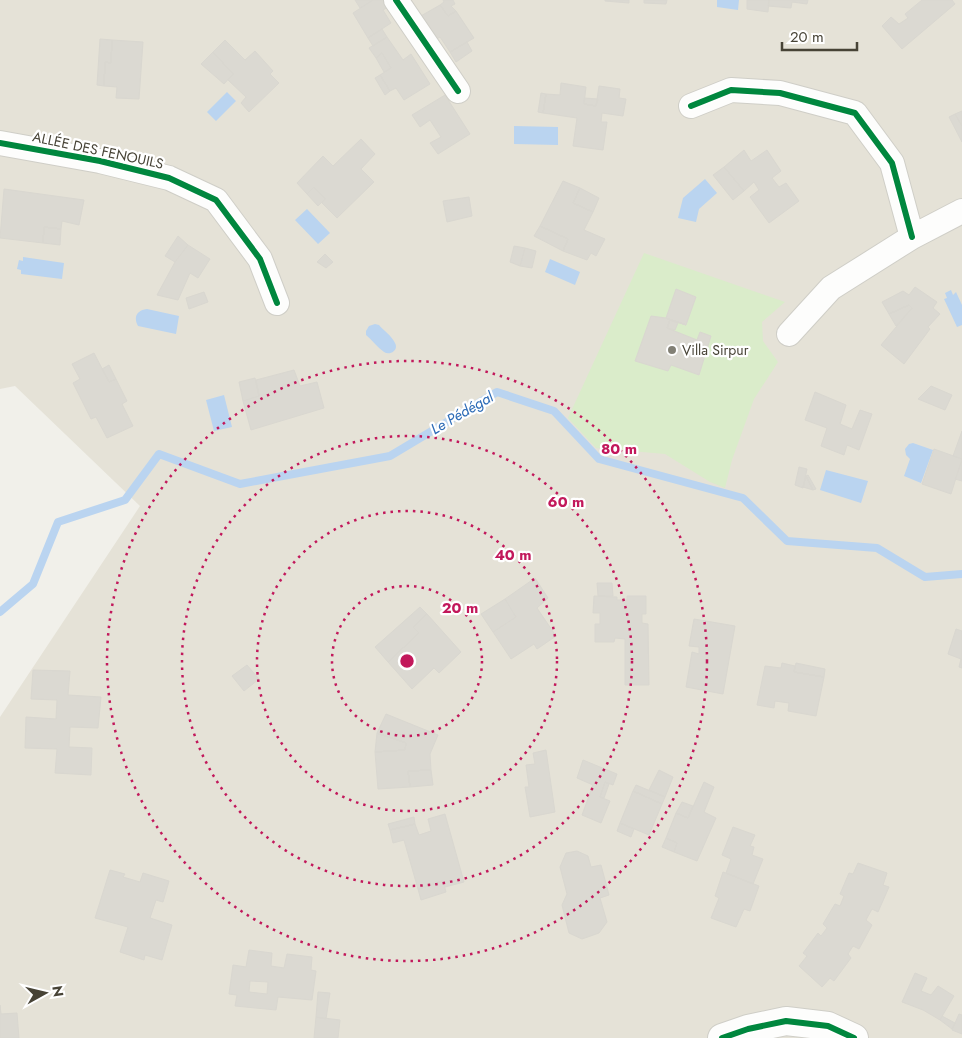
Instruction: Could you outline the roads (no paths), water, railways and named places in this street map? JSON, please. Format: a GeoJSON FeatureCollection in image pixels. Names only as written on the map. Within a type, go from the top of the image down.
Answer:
{"type":"FeatureCollection","features":[{"type":"Feature","properties":{"kind":"street"},"geometry":{"type":"LineString","coordinates":[[396,0],[458,91]]}},
{"type":"Feature","properties":{"kind":"street"},"geometry":{"type":"LineString","coordinates":[[691,106],[731,90],[780,94],[855,113],[892,163],[912,237]]}},
{"type":"Feature","properties":{"kind":"street","name":"ALLÉE DES FENOUILS"},"geometry":{"type":"LineString","coordinates":[[0,143],[100,161],[169,178],[216,200],[260,259],[278,303]]}},
{"type":"Feature","properties":{"kind":"street"},"geometry":{"type":"LineString","coordinates":[[789,334],[831,288],[912,237],[962,210]]}},
{"type":"Feature","properties":{"kind":"street"},"geometry":{"type":"LineString","coordinates":[[725,1037],[748,1029],[786,1022],[828,1026],[854,1038]]}},
{"type":"Feature","properties":{"kind":"water"},"geometry":{"type":"Polygon","coordinates":[[[717,0],[739,0],[738,10],[717,7],[717,0]]]}},
{"type":"Feature","properties":{"kind":"water"},"geometry":{"type":"Polygon","coordinates":[[[227,92],[236,101],[216,121],[207,112],[227,92]]]}},
{"type":"Feature","properties":{"kind":"water"},"geometry":{"type":"Polygon","coordinates":[[[514,126],[558,127],[558,145],[514,144],[514,126]]]}},
{"type":"Feature","properties":{"kind":"water"},"geometry":{"type":"Polygon","coordinates":[[[705,179],[717,193],[699,209],[696,222],[678,218],[683,198],[705,179]]]}},
{"type":"Feature","properties":{"kind":"water"},"geometry":{"type":"Polygon","coordinates":[[[307,209],[330,233],[318,244],[295,220],[307,209]]]}},
{"type":"Feature","properties":{"kind":"water"},"geometry":{"type":"Polygon","coordinates":[[[23,257],[64,263],[62,279],[21,274],[21,270],[17,269],[19,260],[23,261],[23,257]]]}},
{"type":"Feature","properties":{"kind":"water"},"geometry":{"type":"Polygon","coordinates":[[[550,259],[580,272],[575,285],[545,272],[550,259]]]}},
{"type":"Feature","properties":{"kind":"water"},"geometry":{"type":"Polygon","coordinates":[[[951,290],[953,295],[956,292],[962,305],[962,325],[957,327],[944,299],[947,298],[945,293],[951,290]]]}},
{"type":"Feature","properties":{"kind":"water"},"geometry":{"type":"Polygon","coordinates":[[[147,309],[179,316],[176,334],[138,326],[136,317],[138,312],[147,309]]]}},
{"type":"Feature","properties":{"kind":"water"},"geometry":{"type":"Polygon","coordinates":[[[379,325],[394,340],[396,348],[393,352],[384,352],[366,335],[369,326],[379,325]]]}},
{"type":"Feature","properties":{"kind":"water"},"geometry":{"type":"Polygon","coordinates":[[[224,395],[232,427],[214,431],[206,400],[224,395]]]}},
{"type":"Feature","properties":{"kind":"water"},"geometry":{"type":"Polygon","coordinates":[[[913,443],[933,450],[921,483],[904,476],[910,459],[906,455],[905,449],[909,444],[913,443]]]}},
{"type":"Feature","properties":{"kind":"water"},"geometry":{"type":"Polygon","coordinates":[[[826,470],[868,481],[861,503],[820,490],[826,470]]]}},
{"type":"Feature","properties":{"kind":"waterway","name":"Le Pédégal"},"geometry":{"type":"LineString","coordinates":[[0,612],[33,584],[58,522],[125,500],[159,454],[240,484],[390,456],[497,392],[554,411],[599,459],[743,498],[787,541],[877,548],[925,577],[962,574]]}},
{"type":"Feature","properties":{"kind":"place","name":"Villa Sirpur"},"geometry":{"type":"Point","coordinates":[672,350]}}]}
